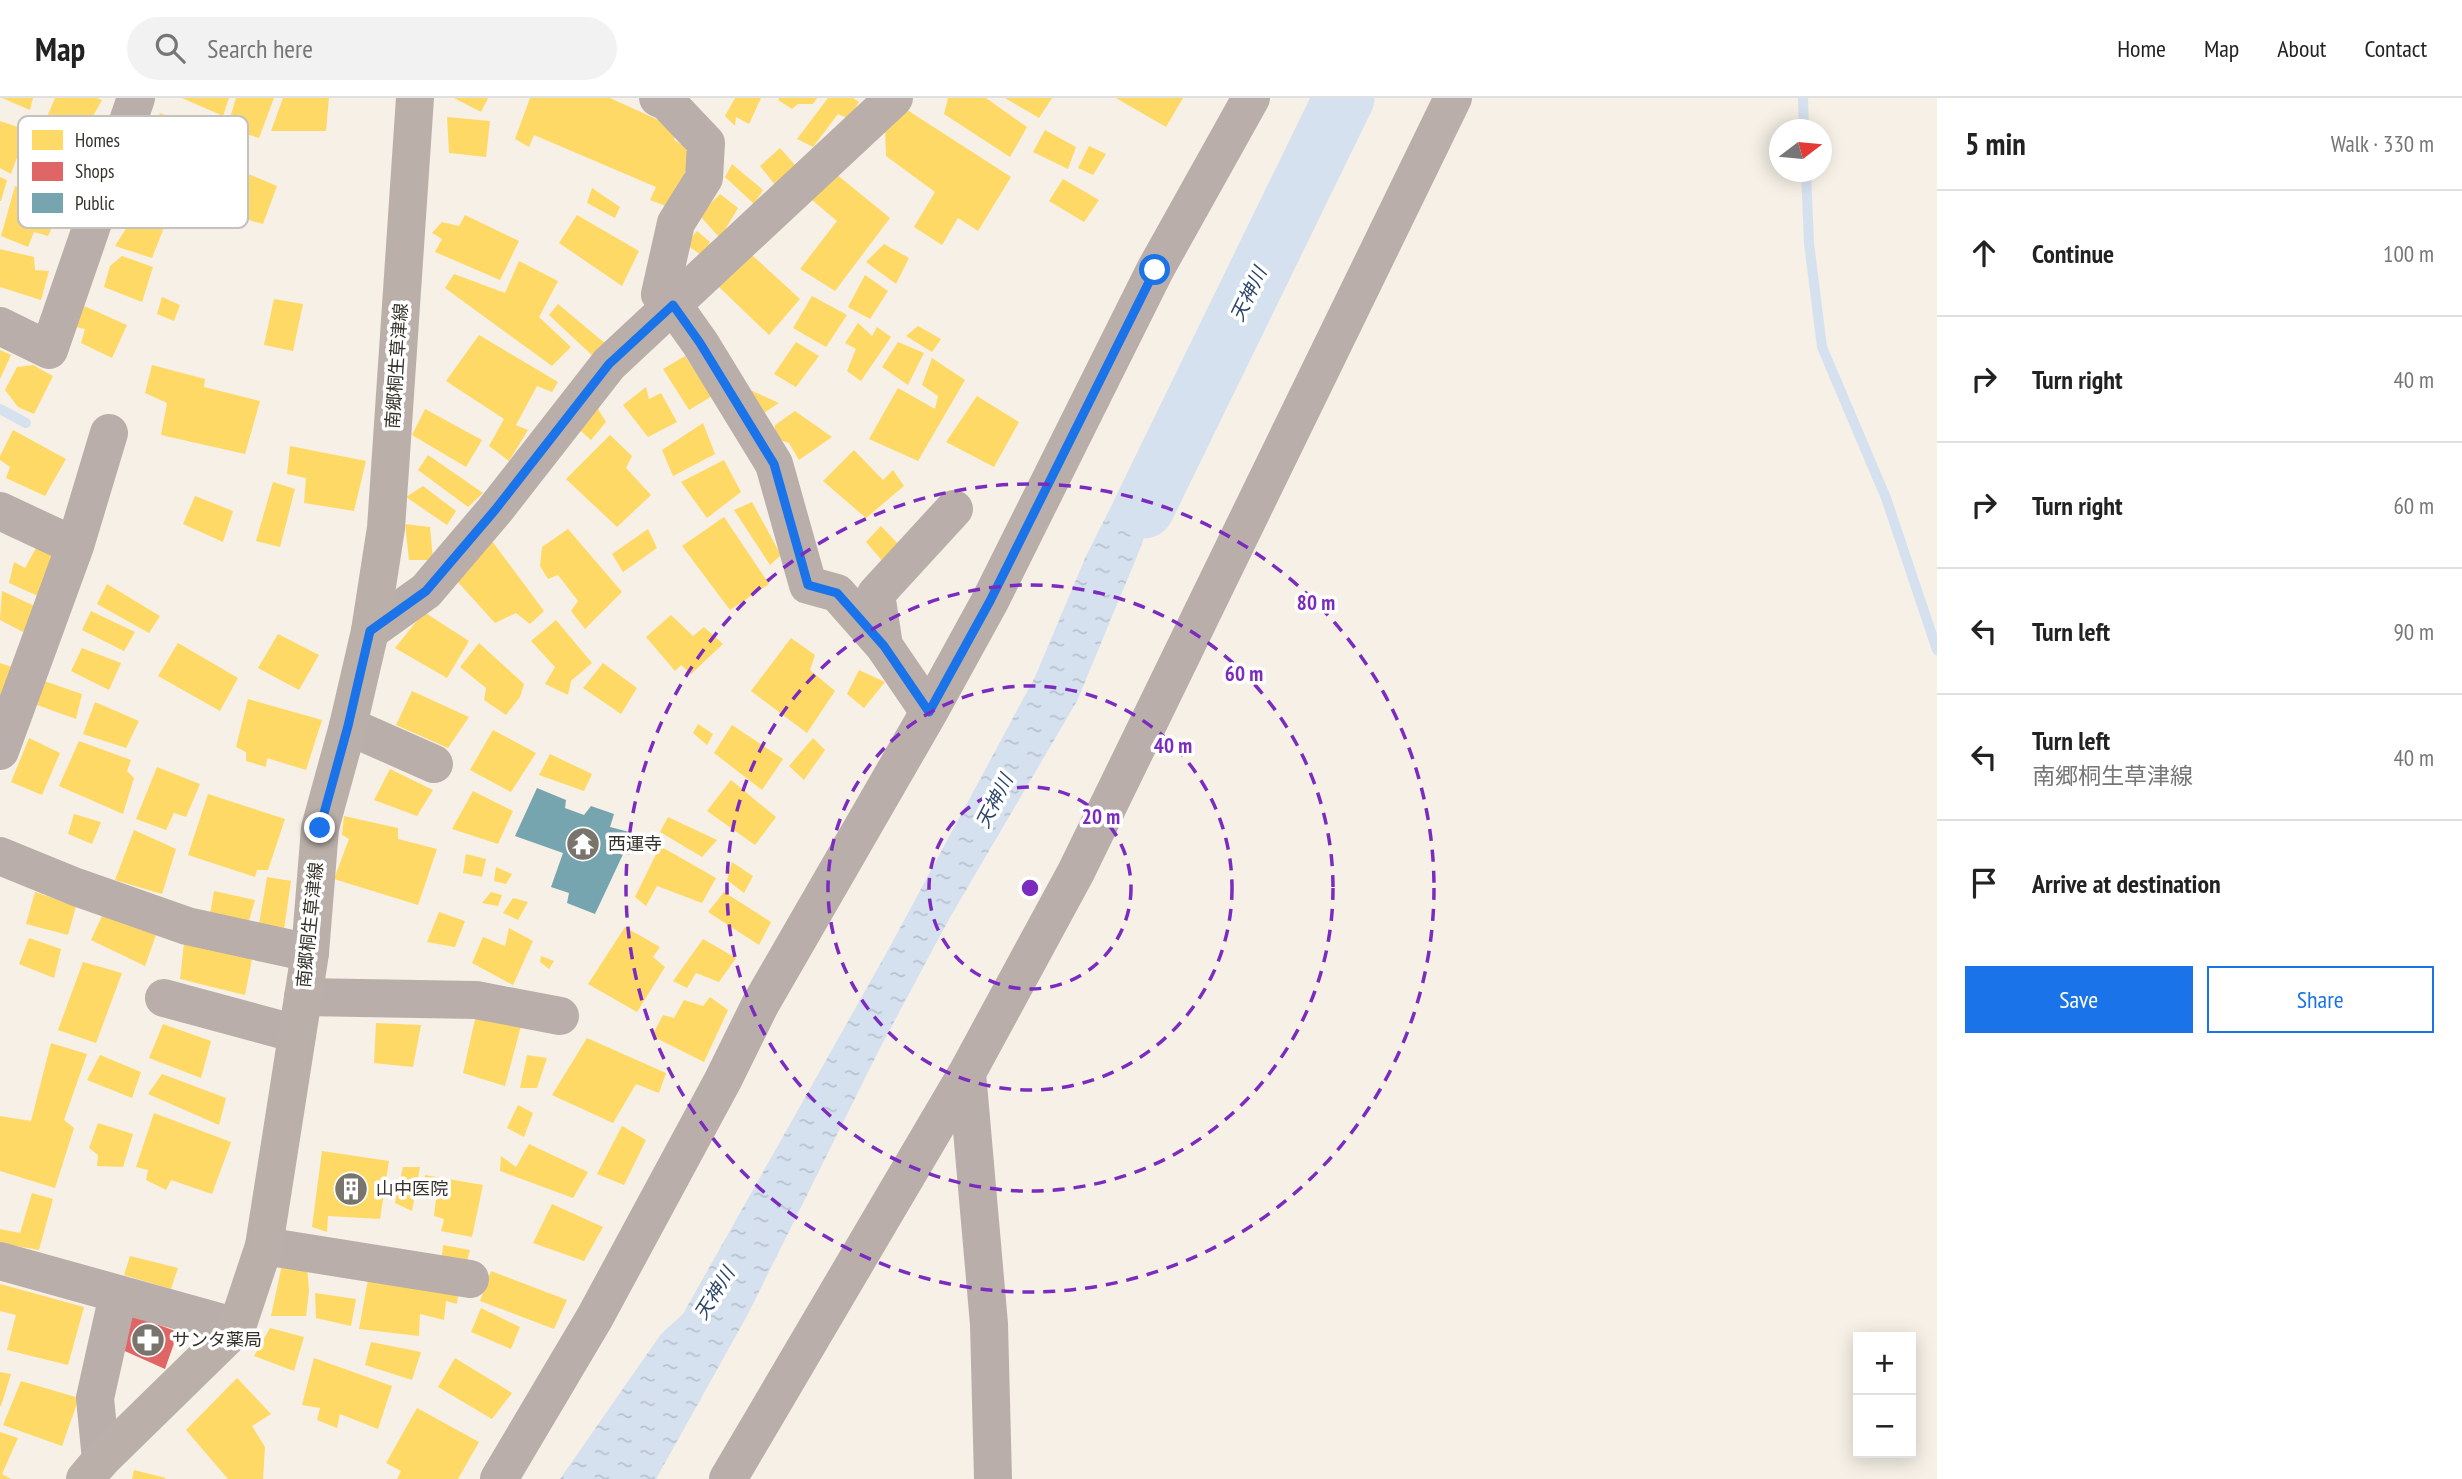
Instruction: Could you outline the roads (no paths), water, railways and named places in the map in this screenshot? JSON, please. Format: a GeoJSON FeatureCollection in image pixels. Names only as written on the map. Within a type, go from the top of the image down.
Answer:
{"type":"FeatureCollection","features":[{"type":"Feature","properties":{"kind":"main road","name":"南郷桐生草津線"},"geometry":{"type":"LineString","coordinates":[[93,1469],[237,1327],[264,1247],[310,953],[320,828],[370,631],[386,528],[415,98]]}},
{"type":"Feature","properties":{"kind":"street"},"geometry":{"type":"LineString","coordinates":[[130,116],[136,98]]}},
{"type":"Feature","properties":{"kind":"street"},"geometry":{"type":"LineString","coordinates":[[658,98],[667,102],[706,143],[704,178],[676,223],[660,294],[673,305],[700,343],[774,464],[808,585],[837,593],[884,646],[929,712]]}},
{"type":"Feature","properties":{"kind":"street"},"geometry":{"type":"LineString","coordinates":[[370,631],[426,591],[495,510],[609,364],[894,98]]}},
{"type":"Feature","properties":{"kind":"street"},"geometry":{"type":"LineString","coordinates":[[499,1479],[595,1317],[723,1080],[760,1004],[990,601],[1155,270],[1251,98]]}},
{"type":"Feature","properties":{"kind":"street"},"geometry":{"type":"LineString","coordinates":[[728,1479],[967,1073],[1076,872],[1453,98]]}},
{"type":"Feature","properties":{"kind":"street"},"geometry":{"type":"LineString","coordinates":[[0,326],[48,350],[91,228]]}},
{"type":"Feature","properties":{"kind":"street"},"geometry":{"type":"LineString","coordinates":[[0,751],[75,546],[109,433]]}},
{"type":"Feature","properties":{"kind":"street"},"geometry":{"type":"LineString","coordinates":[[884,646],[876,594],[954,509]]}},
{"type":"Feature","properties":{"kind":"street"},"geometry":{"type":"LineString","coordinates":[[3,521],[75,546]]}},
{"type":"Feature","properties":{"kind":"street"},"geometry":{"type":"LineString","coordinates":[[348,726],[434,764]]}},
{"type":"Feature","properties":{"kind":"street"},"geometry":{"type":"LineString","coordinates":[[0,856],[76,887],[187,926],[310,953]]}},
{"type":"Feature","properties":{"kind":"street"},"geometry":{"type":"LineString","coordinates":[[303,997],[476,1000],[560,1016]]}},
{"type":"Feature","properties":{"kind":"street"},"geometry":{"type":"LineString","coordinates":[[164,998],[297,1034]]}},
{"type":"Feature","properties":{"kind":"street"},"geometry":{"type":"LineString","coordinates":[[967,1073],[989,1324],[993,1479]]}},
{"type":"Feature","properties":{"kind":"street"},"geometry":{"type":"LineString","coordinates":[[264,1247],[470,1279]]}},
{"type":"Feature","properties":{"kind":"street"},"geometry":{"type":"LineString","coordinates":[[0,1261],[237,1327]]}},
{"type":"Feature","properties":{"kind":"street"},"geometry":{"type":"LineString","coordinates":[[93,1469],[95,1398],[118,1295]]}},
{"type":"Feature","properties":{"kind":"water"},"geometry":{"type":"Polygon","coordinates":[[[1345,98],[1373,98],[1294,225],[1210,349],[1140,549],[1077,701],[949,919],[879,1050],[748,1314],[656,1479],[560,1479],[661,1334],[683,1314],[887,952],[1035,677],[1086,556],[1226,280],[1296,157],[1345,98]]]}},
{"type":"Feature","properties":{"kind":"waterway","name":"天神川"},"geometry":{"type":"LineString","coordinates":[[1144,508],[1344,98]]}},
{"type":"Feature","properties":{"kind":"waterway"},"geometry":{"type":"LineString","coordinates":[[1803,98],[1804,119]]}},
{"type":"Feature","properties":{"kind":"waterway"},"geometry":{"type":"LineString","coordinates":[[1806,182],[1809,243],[1822,347],[1886,498],[1937,650]]}},
{"type":"Feature","properties":{"kind":"waterway"},"geometry":{"type":"LineString","coordinates":[[0,409],[26,423]]}},
{"type":"Feature","properties":{"kind":"place","name":"西運寺"},"geometry":{"type":"Point","coordinates":[583,844]}},
{"type":"Feature","properties":{"kind":"place","name":"山中医院"},"geometry":{"type":"Point","coordinates":[351,1189]}},
{"type":"Feature","properties":{"kind":"place","name":"サンタ薬局"},"geometry":{"type":"Point","coordinates":[148,1340]}}]}
